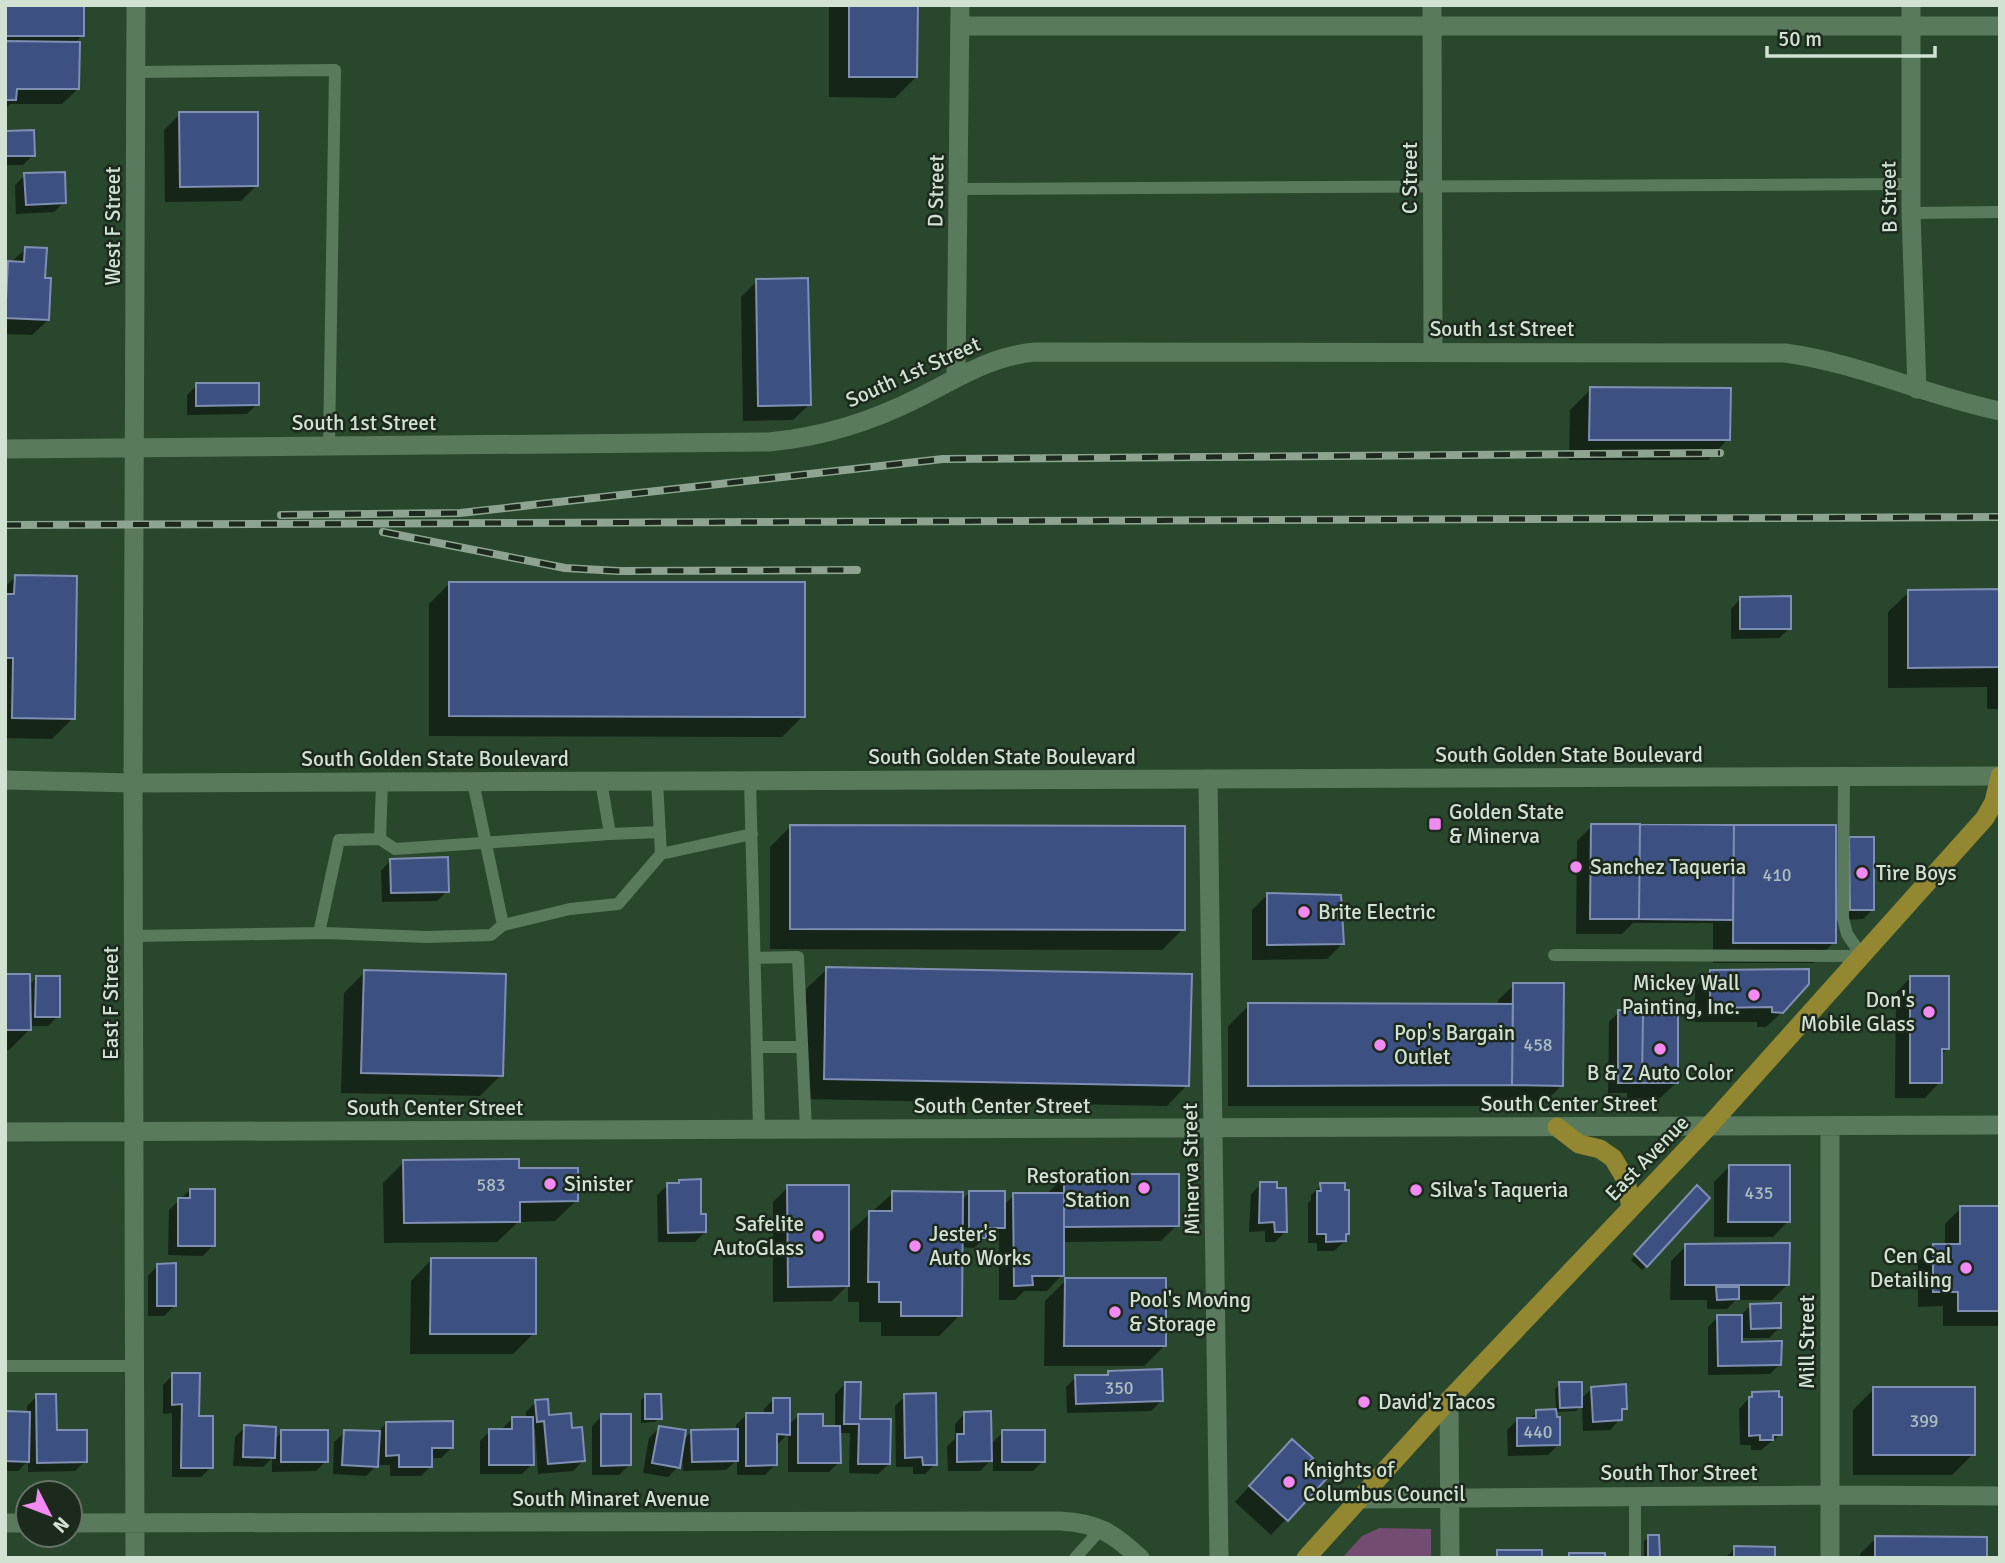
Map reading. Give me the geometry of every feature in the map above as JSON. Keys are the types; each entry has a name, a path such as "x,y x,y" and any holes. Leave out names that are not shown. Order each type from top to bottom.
{"main road":[{"name":"East Avenue","path":"1306,1558 1449,1400 1709,1126 1985,818 1994,802 1999,776"},
{"path":"1557,1127 1578,1144 1600,1149 1612,1158 1626,1180 1631,1208"}],"street":[{"name":"West F Street","path":"135,447 136,5"},
{"name":"D Street","path":"956,377 960,5"},
{"name":"C Street","path":"1432,5 1433,351"},
{"name":"B Street","path":"1911,5 1911,213 1917,389"},
{"path":"961,26 2000,26"},
{"name":"South 1st Street","path":"5,449 787,441 870,420 1000,358 1035,352 1785,354 1843,365 1961,403 2000,411"},
{"name":"East F Street","path":"135,447 135,1558"},
{"name":"South Golden State Boulevard","path":"5,780 134,783 1999,776"},
{"name":"Minerva Street","path":"1208,779 1219,1558"},
{"name":"South Center Street","path":"5,1132 2000,1125"},
{"name":"Mill Street","path":"1830,1126 1830,1558"},
{"path":"1449,1400 1450,1558"},
{"name":"South Thor Street","path":"1358,1499 2000,1496"},
{"name":"South Minaret Avenue","path":"84,1523 1060,1521 1102,1528 1120,1539 1140,1558"}],"lane":[{"path":"136,72 335,70 329,445"},
{"path":"959,189 1911,184"},
{"path":"1911,213 2000,212"},
{"path":"1844,777 1843,918 1847,934 1862,956"},
{"path":"601,781 610,834"},
{"path":"657,781 661,854"},
{"path":"750,781 759,1129"},
{"path":"380,839 382,782"},
{"path":"473,782 503,925"},
{"path":"319,933 338,840 380,839 395,849 660,832"},
{"path":"134,936 319,933 427,937 491,935 503,925 570,909 618,904 661,854 752,834"},
{"path":"1554,955 1862,956"},
{"path":"755,958 798,957 806,1129"},
{"path":"757,1047 802,1047"},
{"path":"5,1366 135,1366"},
{"path":"1635,1496 1635,1558"},
{"path":"1075,1558 1102,1528"}],"shaded area":[{"path":"1379,1528 1431,1529 1431,1558 1342,1558 1362,1536"}],"building":[{"path":"849,5 918,5 917,77 849,77"},
{"path":"5,6 84,6 84,36 5,36"},
{"path":"5,41 80,42 79,89 17,89 16,100 5,100"},
{"path":"179,112 258,112 258,186 180,187"},
{"path":"34,130 35,156 5,156 5,131"},
{"path":"65,172 66,203 26,205 24,173"},
{"path":"25,247 47,248 45,278 51,278 49,320 5,318 8,261 24,262"},
{"path":"808,278 811,405 758,406 756,279"},
{"path":"196,383 259,383 259,405 196,406"},
{"path":"1590,387 1731,388 1730,440 1589,440"},
{"path":"15,575 77,576 75,719 12,718 13,658 5,658 5,594 14,594"},
{"path":"449,582 805,582 805,717 449,716"},
{"path":"2000,589 2000,667 1908,668 1908,590"},
{"path":"1791,596 1791,629 1740,629 1740,597"},
{"path":"1591,824 1640,824 1639,919 1590,919"},
{"path":"1640,824 1734,825 1733,920 1639,919"},
{"path":"790,825 1185,826 1185,930 790,929"},
{"path":"1734,825 1836,825 1836,943 1733,943"},
{"name":"Tire Boys","path":"1849,837 1874,837 1874,910 1850,910"},
{"path":"448,857 449,892 391,893 390,859"},
{"name":"Brite Electric","path":"1267,893 1341,895 1344,944 1267,945"},
{"path":"826,967 1192,974 1189,1086 824,1079"},
{"name":"Mickey Wall Painting, Inc.","path":"1809,969 1809,984 1783,1013 1772,1012 1772,1007 1710,1008 1710,970"},
{"path":"364,970 506,974 503,1076 361,1073"},
{"path":"5,974 30,974 31,1030 5,1030"},
{"path":"36,976 60,976 60,1017 35,1017"},
{"name":"Don's Mobile Glass","path":"1910,976 1949,976 1949,1049 1942,1049 1942,1083 1910,1083"},
{"path":"1513,983 1564,983 1563,1086 1512,1085"},
{"name":"Pop's Bargain Outlet","path":"1248,1003 1513,1004 1512,1085 1248,1086"},
{"path":"1618,1010 1643,1011 1642,1083 1618,1083"},
{"name":"B & Z Auto Color","path":"1643,1015 1678,1015 1678,1083 1642,1083"},
{"path":"519,1159 519,1168 578,1168 578,1201 520,1202 520,1222 404,1223 403,1160"},
{"path":"1729,1165 1790,1165 1790,1222 1728,1222"},
{"path":"1064,1174 1179,1174 1179,1226 1064,1227"},
{"path":"701,1179 701,1214 706,1214 706,1232 668,1233 667,1183"},
{"path":"1260,1182 1277,1182 1277,1188 1286,1188 1287,1232 1275,1232 1274,1222 1259,1223"},
{"path":"1320,1183 1345,1183 1345,1190 1349,1190 1349,1234 1346,1234 1346,1241 1326,1242 1326,1234 1317,1234 1317,1191 1321,1191"},
{"name":"Safelite AutoGlass","path":"787,1185 849,1185 849,1286 788,1287"},
{"path":"1697,1185 1710,1198 1647,1267 1634,1254"},
{"path":"190,1189 215,1189 215,1246 178,1246 178,1198 190,1198"},
{"name":"Jester's Auto Works","path":"892,1191 963,1192 962,1316 901,1316 901,1302 879,1302 879,1282 868,1282 869,1211 892,1211"},
{"path":"969,1191 1005,1191 1005,1228 986,1228 986,1238 969,1238"},
{"path":"1013,1193 1064,1193 1064,1276 1032,1276 1033,1285 1014,1286"},
{"name":"Cen Cal Detailing","path":"1960,1206 2000,1206 2000,1311 1958,1311 1958,1292 1933,1292 1933,1244 1960,1244"},
{"path":"1790,1243 1789,1285 1685,1285 1685,1244"},
{"path":"431,1258 536,1258 536,1334 430,1334"},
{"path":"176,1263 176,1306 157,1306 157,1264"},
{"name":"Pool's Moving & Storage","path":"1065,1278 1166,1278 1166,1346 1064,1346"},
{"path":"1716,1287 1739,1287 1739,1299 1717,1300"},
{"path":"1781,1303 1781,1328 1751,1329 1750,1304"},
{"path":"1717,1315 1742,1315 1742,1342 1782,1341 1781,1365 1718,1366"},
{"path":"1162,1369 1163,1401 1076,1404 1075,1375 1108,1375 1108,1371"},
{"path":"172,1373 200,1373 199,1416 213,1416 213,1468 181,1468 182,1404 172,1405"},
{"path":"845,1382 861,1382 860,1419 891,1419 890,1464 858,1464 859,1424 844,1424"},
{"path":"1559,1382 1582,1382 1582,1407 1560,1408"},
{"path":"1626,1384 1627,1409 1622,1409 1622,1420 1593,1422 1591,1387"},
{"path":"1873,1387 1975,1387 1975,1455 1873,1455"},
{"path":"1779,1391 1779,1397 1782,1397 1782,1435 1773,1435 1773,1440 1760,1440 1760,1435 1749,1436 1749,1397 1752,1397 1752,1392"},
{"path":"936,1393 937,1465 923,1465 922,1457 905,1458 904,1394"},
{"path":"36,1394 56,1394 57,1430 87,1430 87,1462 37,1463"},
{"path":"645,1394 661,1394 662,1419 645,1419"},
{"path":"773,1398 790,1398 790,1435 777,1434 777,1465 746,1466 746,1413 773,1413"},
{"path":"548,1399 549,1415 571,1413 572,1428 582,1427 585,1461 548,1464 544,1421 537,1422 535,1400"},
{"path":"1556,1409 1557,1417 1560,1417 1560,1445 1517,1446 1517,1418 1536,1418 1536,1410"},
{"path":"5,1411 30,1412 29,1462 5,1461"},
{"path":"991,1411 992,1461 957,1462 957,1434 964,1434 964,1412"},
{"path":"601,1414 631,1414 631,1465 601,1466"},
{"path":"798,1414 823,1414 823,1426 840,1426 841,1463 798,1463"},
{"path":"512,1417 533,1417 534,1465 489,1465 489,1429 512,1429"},
{"path":"453,1421 453,1448 432,1448 432,1467 399,1467 399,1455 386,1456 386,1422"},
{"path":"244,1425 276,1427 275,1458 243,1457"},
{"path":"659,1426 686,1430 680,1468 652,1463"},
{"path":"738,1429 738,1461 692,1462 691,1430"},
{"path":"281,1430 328,1430 328,1462 281,1462"},
{"path":"344,1430 380,1431 378,1467 342,1465"},
{"path":"1002,1430 1045,1430 1045,1462 1002,1462"},
{"name":"Knights of Columbus Council","path":"1292,1439 1313,1458 1310,1461 1328,1477 1288,1521 1249,1486"},
{"path":"1648,1535 1659,1535 1660,1558 1648,1558"},
{"path":"1875,1536 1987,1537 1987,1558 1875,1558"},
{"path":"1734,1546 1775,1547 1775,1558 1734,1558"},
{"path":"1497,1550 1542,1550 1542,1558 1497,1558"},
{"path":"1569,1553 1605,1553 1605,1558 1569,1558"}],"railway":[{"path":"281,515 460,513 943,459 1720,453"},
{"path":"5,525 2000,517"},
{"path":"383,532 565,568 619,571 857,570"}],"place":[{"name":"Golden State & Minerva","path":"1435,824"},
{"name":"Sanchez Taqueria","path":"1576,867"},
{"name":"Tire Boys","path":"1862,873"},
{"name":"Brite Electric","path":"1304,912"},
{"name":"Mickey Wall Painting, Inc.","path":"1754,995"},
{"name":"Don's Mobile Glass","path":"1929,1012"},
{"name":"Pop's Bargain Outlet","path":"1380,1045"},
{"name":"B & Z Auto Color","path":"1660,1049"},
{"name":"Sinister","path":"550,1184"},
{"name":"Restoration Station","path":"1144,1188"},
{"name":"Silva's Taqueria","path":"1416,1190"},
{"name":"Safelite AutoGlass","path":"818,1236"},
{"name":"Jester's Auto Works","path":"915,1246"},
{"name":"Cen Cal Detailing","path":"1966,1268"},
{"name":"Pool's Moving & Storage","path":"1115,1312"},
{"name":"David'z Tacos","path":"1364,1402"},
{"name":"Knights of Columbus Council","path":"1289,1482"}]}
